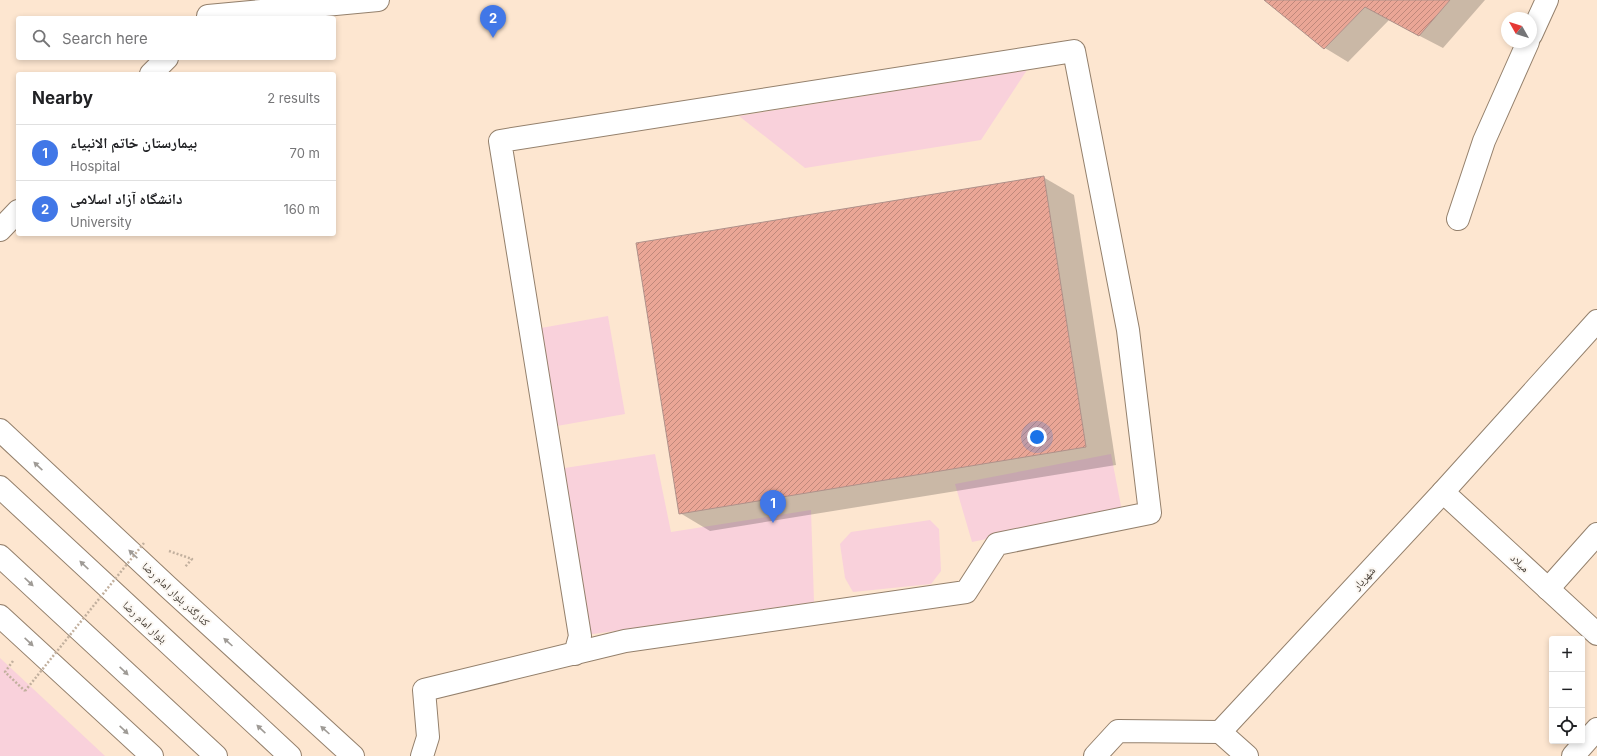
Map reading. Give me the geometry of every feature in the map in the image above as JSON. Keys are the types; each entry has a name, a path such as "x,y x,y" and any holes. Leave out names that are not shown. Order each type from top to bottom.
{"street":[{"path":"212,11 378,0"},
{"path":"1537,22 1547,0"},
{"path":"1458,218 1484,141 1525,48"},
{"path":"422,756 428,737 424,690 575,654 625,641 966,592 997,544 1150,513 1128,330 1074,51 500,142 580,636 575,654"},
{"path":"153,72 165,60"},
{"path":"0,230 16,214"},
{"name":"شهریار","path":"1220,732 1443,492 1597,321"},
{"name":"کنارگذر بلوار امام رضا","path":"0,430 168,587 353,756"},
{"name":"بلوار امام رضا","path":"0,487 290,756"},
{"name":"میلاد","path":"1443,492 1597,634"},
{"path":"1548,589 1597,534"},
{"path":"0,556 216,756"},
{"path":"0,616 152,756"},
{"path":"1573,756 1597,729"},
{"path":"1095,756 1118,731 1220,732 1247,756"}],"path":[{"path":"5,672 25,691 144,543"}],"shaded area":[{"path":"1027,70 981,140 805,168 739,116"},
{"path":"608,316 625,414 557,426 541,328"},
{"path":"655,454 671,532 811,510 814,602 580,636 552,470"},
{"path":"1111,454 1122,511 972,542 955,484"},
{"path":"930,520 939,529 941,571 931,584 853,592 845,578 840,544 851,532"},
{"path":"0,658 105,756 0,756"}],"building":[{"path":"1264,0 1450,0 1419,36 1365,7 1324,49"},
{"path":"1044,176 1086,447 679,514 636,243"}],"place":[{"name":"دانشگاه آزاد اسلامی","path":"493,38"},
{"name":"بیمارستان خاتم الانبیاء","path":"773,523"}]}
